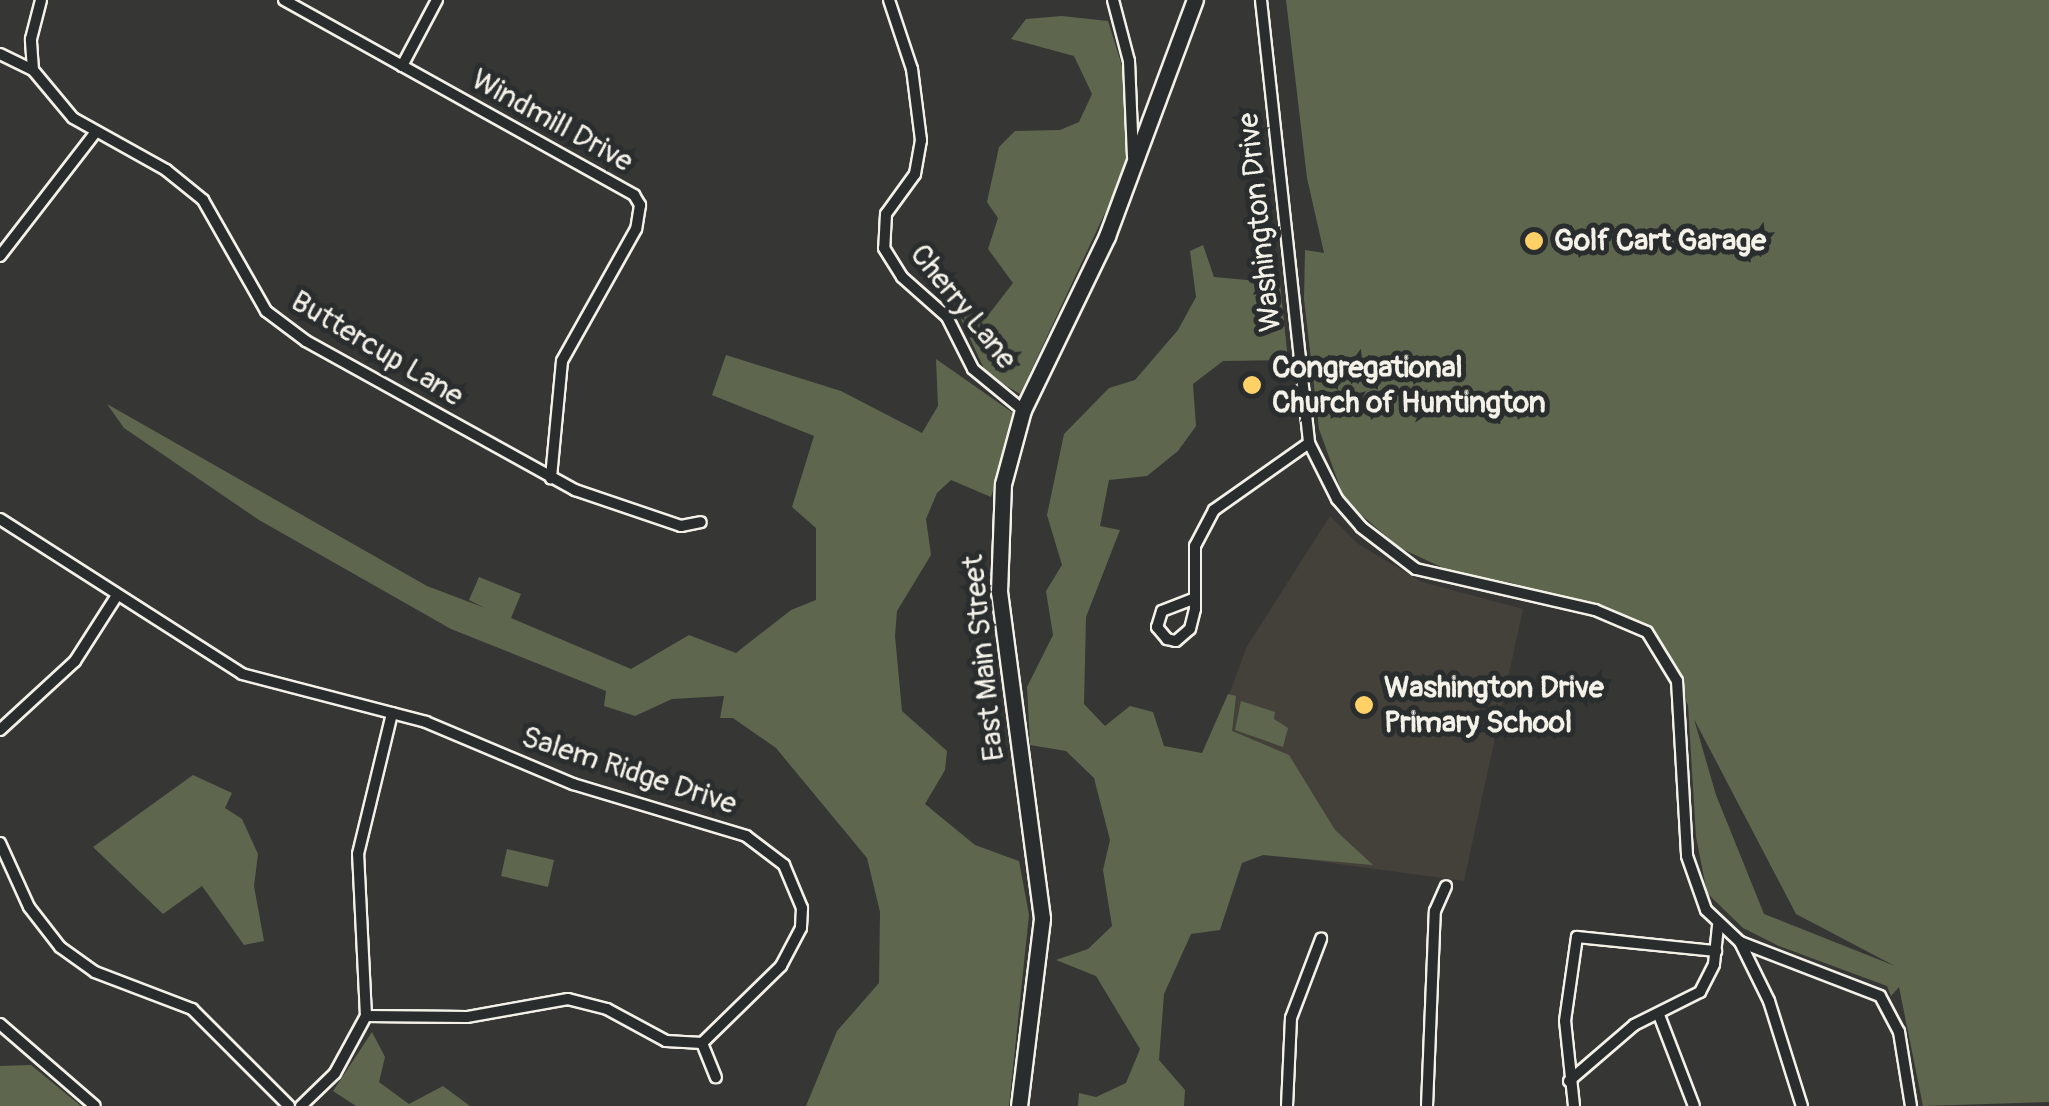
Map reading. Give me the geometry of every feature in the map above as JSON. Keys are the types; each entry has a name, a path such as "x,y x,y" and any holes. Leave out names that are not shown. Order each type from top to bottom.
{"main road":[{"name":"East Main Street","path":"1019,1106 1042,918 998,559 1002,484 1022,410 1133,168 1196,0"}],"street":[{"path":"33,70 31,39 42,0"},
{"name":"Windmill Drive","path":"284,0 634,195 640,206 636,230 562,361 551,478"},
{"path":"402,66 437,0"},
{"name":"Cherry Lane","path":"890,0 912,69 921,140 915,174 886,214 884,248 902,277 947,317 973,369 1022,410"},
{"path":"1113,0 1129,61 1133,168"},
{"name":"Washington Drive","path":"1260,0 1309,443 1337,500 1416,570 1595,610 1636,626 1658,645 1678,681 1682,707 1687,856 1695,889 1718,924 1740,942 1880,996 1899,1032 1911,1106"},
{"name":"Buttercup Lane","path":"0,54 33,70 66,111 166,170 203,200 252,292 282,325 551,478 681,526 701,522"},
{"path":"0,256 96,132"},
{"path":"1193,599 1162,611 1158,627 1167,639 1176,642 1190,629 1193,599 1195,546 1214,510 1309,443"},
{"name":"Salem Ridge Drive","path":"0,519 116,598 242,674 455,732 573,784 726,828 784,865 802,908 792,948 702,1043"},
{"path":"0,730 75,660 116,598"},
{"path":"301,1106 335,1073 366,1016 358,854 392,714"},
{"path":"0,843 29,906 60,948 95,972 192,1010 288,1106"},
{"path":"1427,1106 1435,910 1446,886"},
{"path":"1569,1081 1634,1025 1700,992 1716,951 1718,924"},
{"path":"1574,1106 1565,1021 1577,938 1716,951"},
{"path":"1286,1106 1291,1018 1321,939"},
{"path":"1740,942 1769,1001 1802,1106"},
{"path":"366,1016 467,1017 568,999 607,1009 666,1041 702,1043 716,1076"},
{"path":"1659,1015 1694,1106"},
{"path":"0,1024 94,1106"}],"shaded area":[{"name":"Washington Drive Primary School","path":"1330,516 1358,544 1422,582 1523,609 1464,881 1258,853 1205,761 1246,648"}],"green space":[{"path":"1286,0 2049,0 2049,1102 1923,1106 1899,987 1891,996 1887,986 1779,946 1743,928 1707,893 1696,837 1688,705 1649,629 1512,583 1450,571 1400,548 1345,501 1319,429 1304,299 1305,250 1324,253 1307,178","holes":["1694,719 1796,914 1895,966 1764,914 1716,795"]},
{"path":"1062,16 1108,21 1123,69 1127,166 1020,394 987,375 953,302 921,273 986,318 1013,283 988,249 998,218 987,202 999,147 1015,131 1060,130 1079,122 1092,94 1074,56 1011,39 1026,19"},
{"path":"1203,245 1214,277 1280,283 1288,360 1223,361 1193,384 1196,426 1178,451 1147,476 1109,480 1100,526 1120,530 1086,617 1084,704 1105,726 1130,706 1153,712 1164,746 1202,753 1228,694 1236,696 1232,731 1289,755 1335,830 1373,865 1263,855 1242,863 1220,930 1191,934 1164,994 1159,1060 1185,1090 1184,1106 1078,1106 1079,1093 1096,1097 1126,1083 1140,1049 1096,976 1056,960 1088,949 1112,926 1103,870 1110,840 1094,778 1066,751 1030,745 1027,687 1053,635 1046,591 1062,565 1047,515 1064,434 1109,388 1135,380 1178,330 1196,297 1190,251"},
{"path":"726,355 841,391 922,433 938,406 936,359 1016,415 991,497 951,480 937,493 926,519 931,555 897,611 895,636 902,711 947,751 945,770 925,804 975,845 1019,861 1029,915 1009,1106 806,1106 837,1031 879,983 880,912 867,858 776,748 733,718 720,718 724,696 672,699 635,716 604,706 606,691 451,629 259,520 124,428 107,404 427,586 485,608 469,600 479,577 521,594 511,618 631,669 689,635 736,653 791,610 816,600 816,528 792,507 814,436 712,395"},
{"path":"1241,701 1275,712 1274,719 1288,728 1283,747 1235,730"},
{"path":"193,775 232,793 225,808 242,819 258,854 254,886 264,941 244,945 202,886 163,914 93,847"},
{"path":"507,849 554,860 548,887 501,876"},
{"path":"372,1032 385,1057 379,1082 409,1104 443,1086 470,1106 356,1106 333,1091"},
{"path":"31,1065 81,1106 0,1106 0,1066"}],"place":[{"name":"Golf Cart Garage","path":"1534,241"},
{"name":"Congregational Church of Huntington","path":"1252,385"},
{"name":"Washington Drive Primary School","path":"1364,705"}]}
